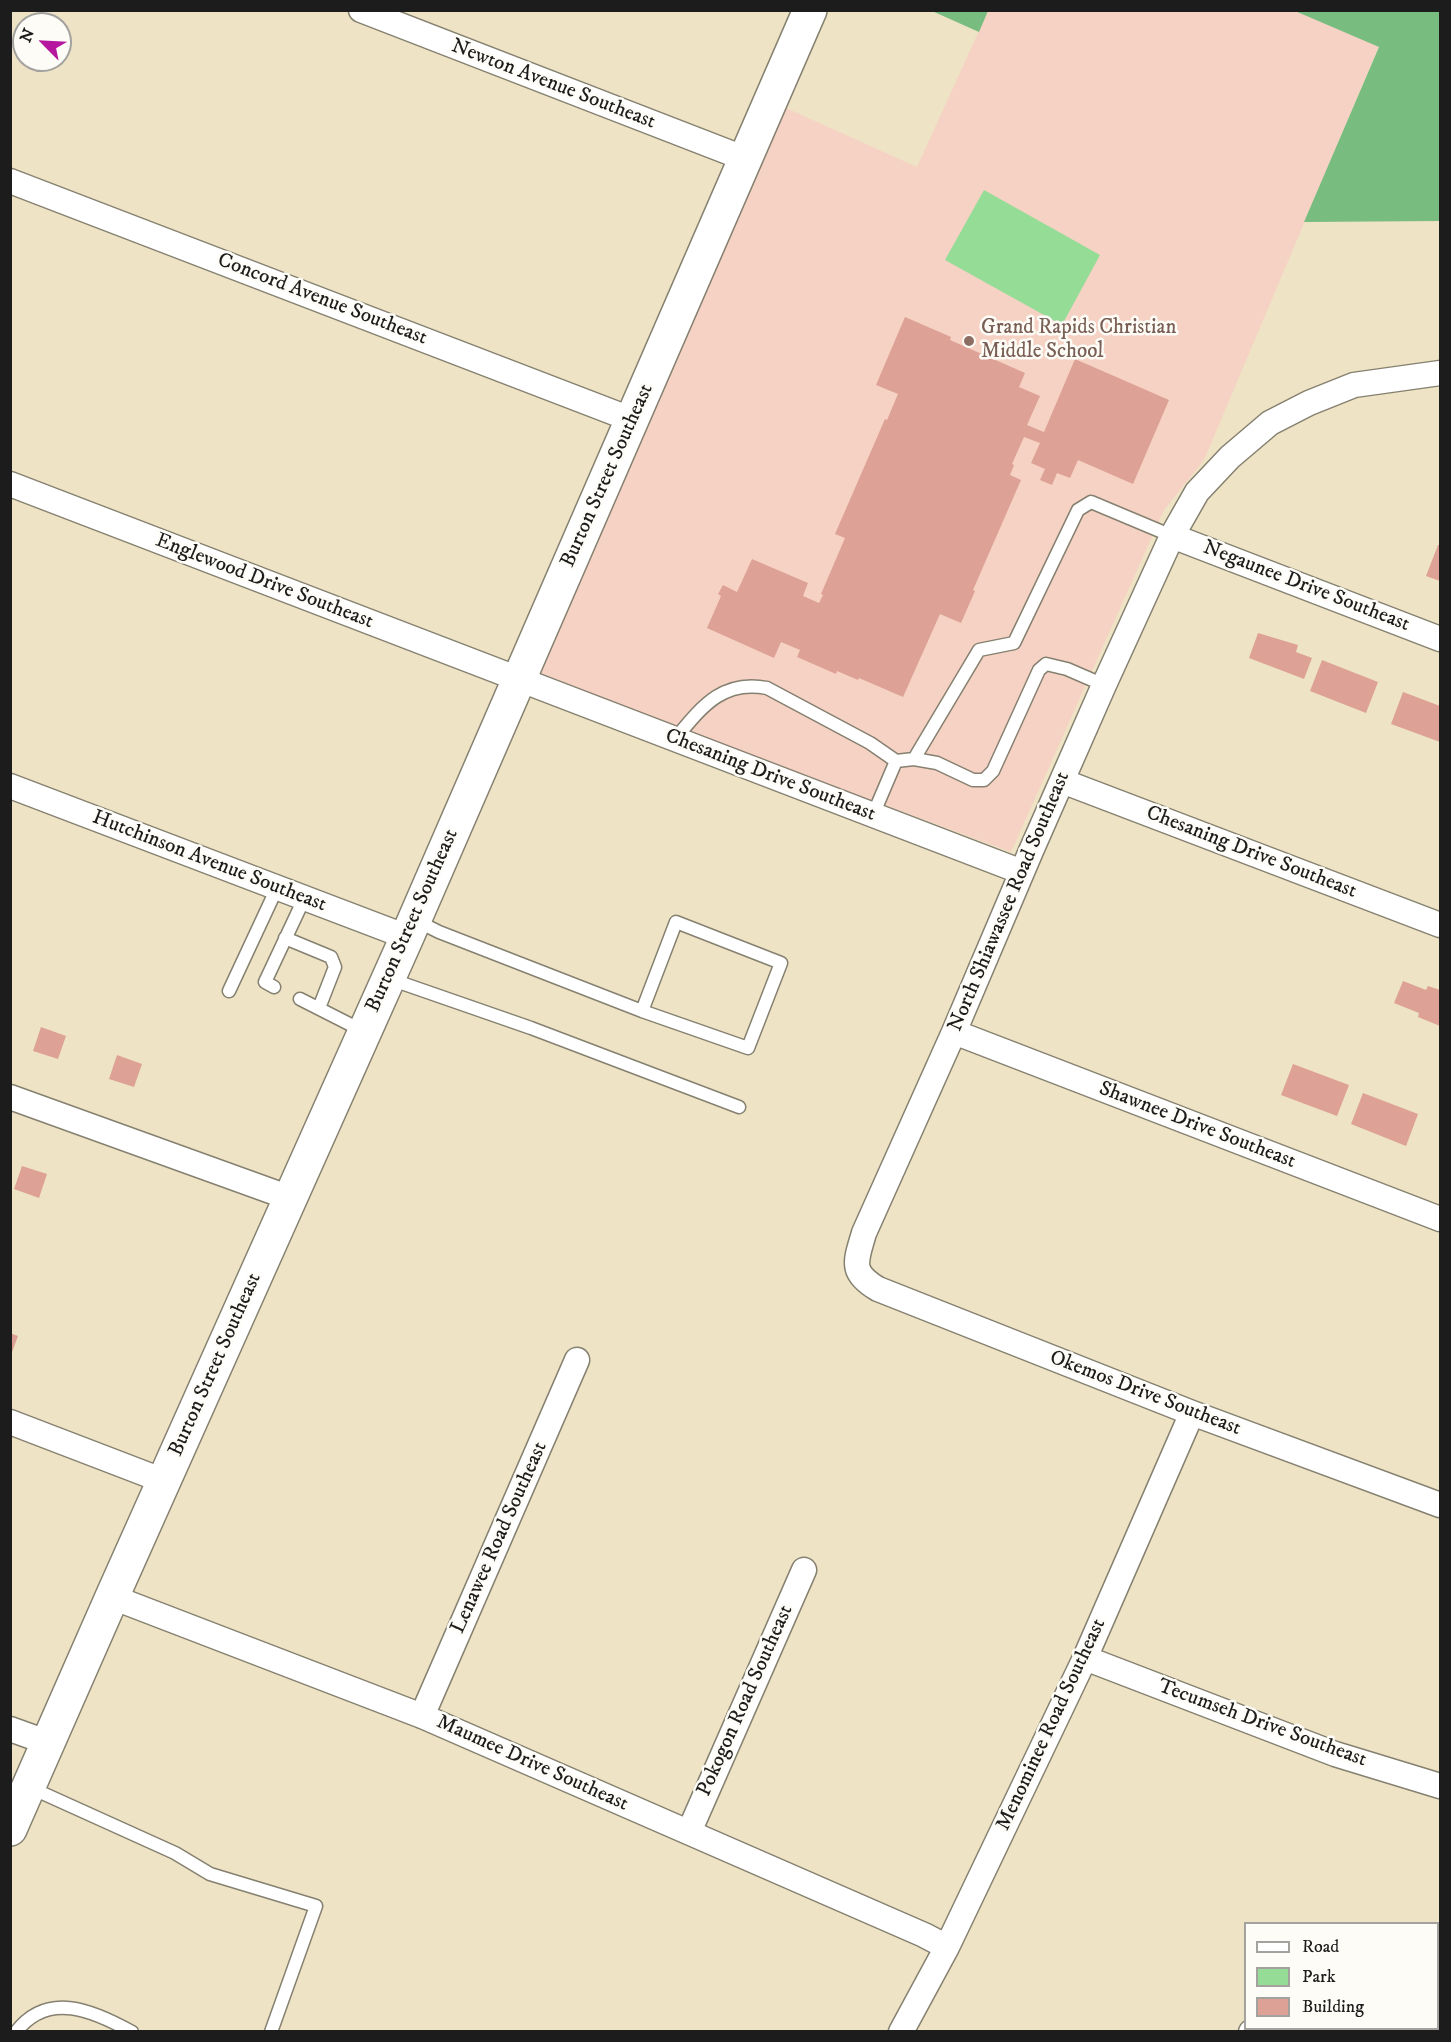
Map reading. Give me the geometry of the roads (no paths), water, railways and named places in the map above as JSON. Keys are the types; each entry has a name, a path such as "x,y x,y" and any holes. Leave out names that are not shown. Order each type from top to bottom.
{"main road":[{"name":"Burton Street Southeast","path":"10,1829 410,929 810,10"}],"street":[{"name":"Newton Avenue Southeast","path":"361,10 746,159"},
{"name":"Concord Avenue Southeast","path":"10,180 633,420"},
{"name":"North Shiawassee Road Southeast","path":"858,1271 857,1256 864,1233 1104,686 1172,536 1197,492 1230,457 1270,423 1309,403 1354,385 1440,374"},
{"name":"Englewood Drive Southeast","path":"10,484 518,680"},
{"name":"Negaunee Drive Southeast","path":"1172,536 1440,639"},
{"name":"Chesaning Drive Southeast","path":"518,680 1022,872"},
{"name":"Chesaning Drive Southeast","path":"1062,781 1440,925"},
{"name":"Hutchinson Avenue Southeast","path":"10,786 304,898 410,929"},
{"name":"Shawnee Drive Southeast","path":"954,1032 1440,1219"},
{"path":"10,1097 290,1198"},
{"name":"Okemos Drive Southeast","path":"858,1271 864,1281 878,1289 1192,1413 1440,1505"},
{"name":"Lenawee Road Southeast","path":"422,1716 577,1360"},
{"name":"Menominee Road Southeast","path":"902,2031 946,1947 1085,1658 1192,1413"},
{"path":"10,1422 164,1481"},
{"name":"Pokogon Road Southeast","path":"689,1832 804,1570"},
{"name":"Maumee Drive Southeast","path":"112,1597 422,1716 924,1935 946,1947"},
{"name":"Tecumseh Drive Southeast","path":"1085,1658 1335,1754 1440,1786"},
{"path":"10,1729 49,1743"}],"lane":[{"path":"914,759 979,650 1014,643 1078,510 1091,502 1172,536"},
{"path":"675,739 700,709 721,693 741,686 755,686 767,688 870,743 896,761 914,759 937,763 973,780 984,780 993,771 1039,670 1046,664 1067,669 1104,686"},
{"path":"873,815 896,761"},
{"path":"229,991 277,888"},
{"path":"269,984 285,938 304,898"},
{"path":"410,929 439,932 642,1011 748,1048 781,963 676,922 642,1011"},
{"path":"285,938 331,957 336,967 319,1008"},
{"path":"388,978 531,1028 739,1107"},
{"path":"300,999 364,1032"},
{"path":"29,1787 175,1853 210,1874 316,1906 272,2031"},
{"path":"16,2031 33,2015 55,2007 87,2012 132,2031"}],"place":[{"name":"Grand Rapids Christian Middle School","path":"969,341"}]}
